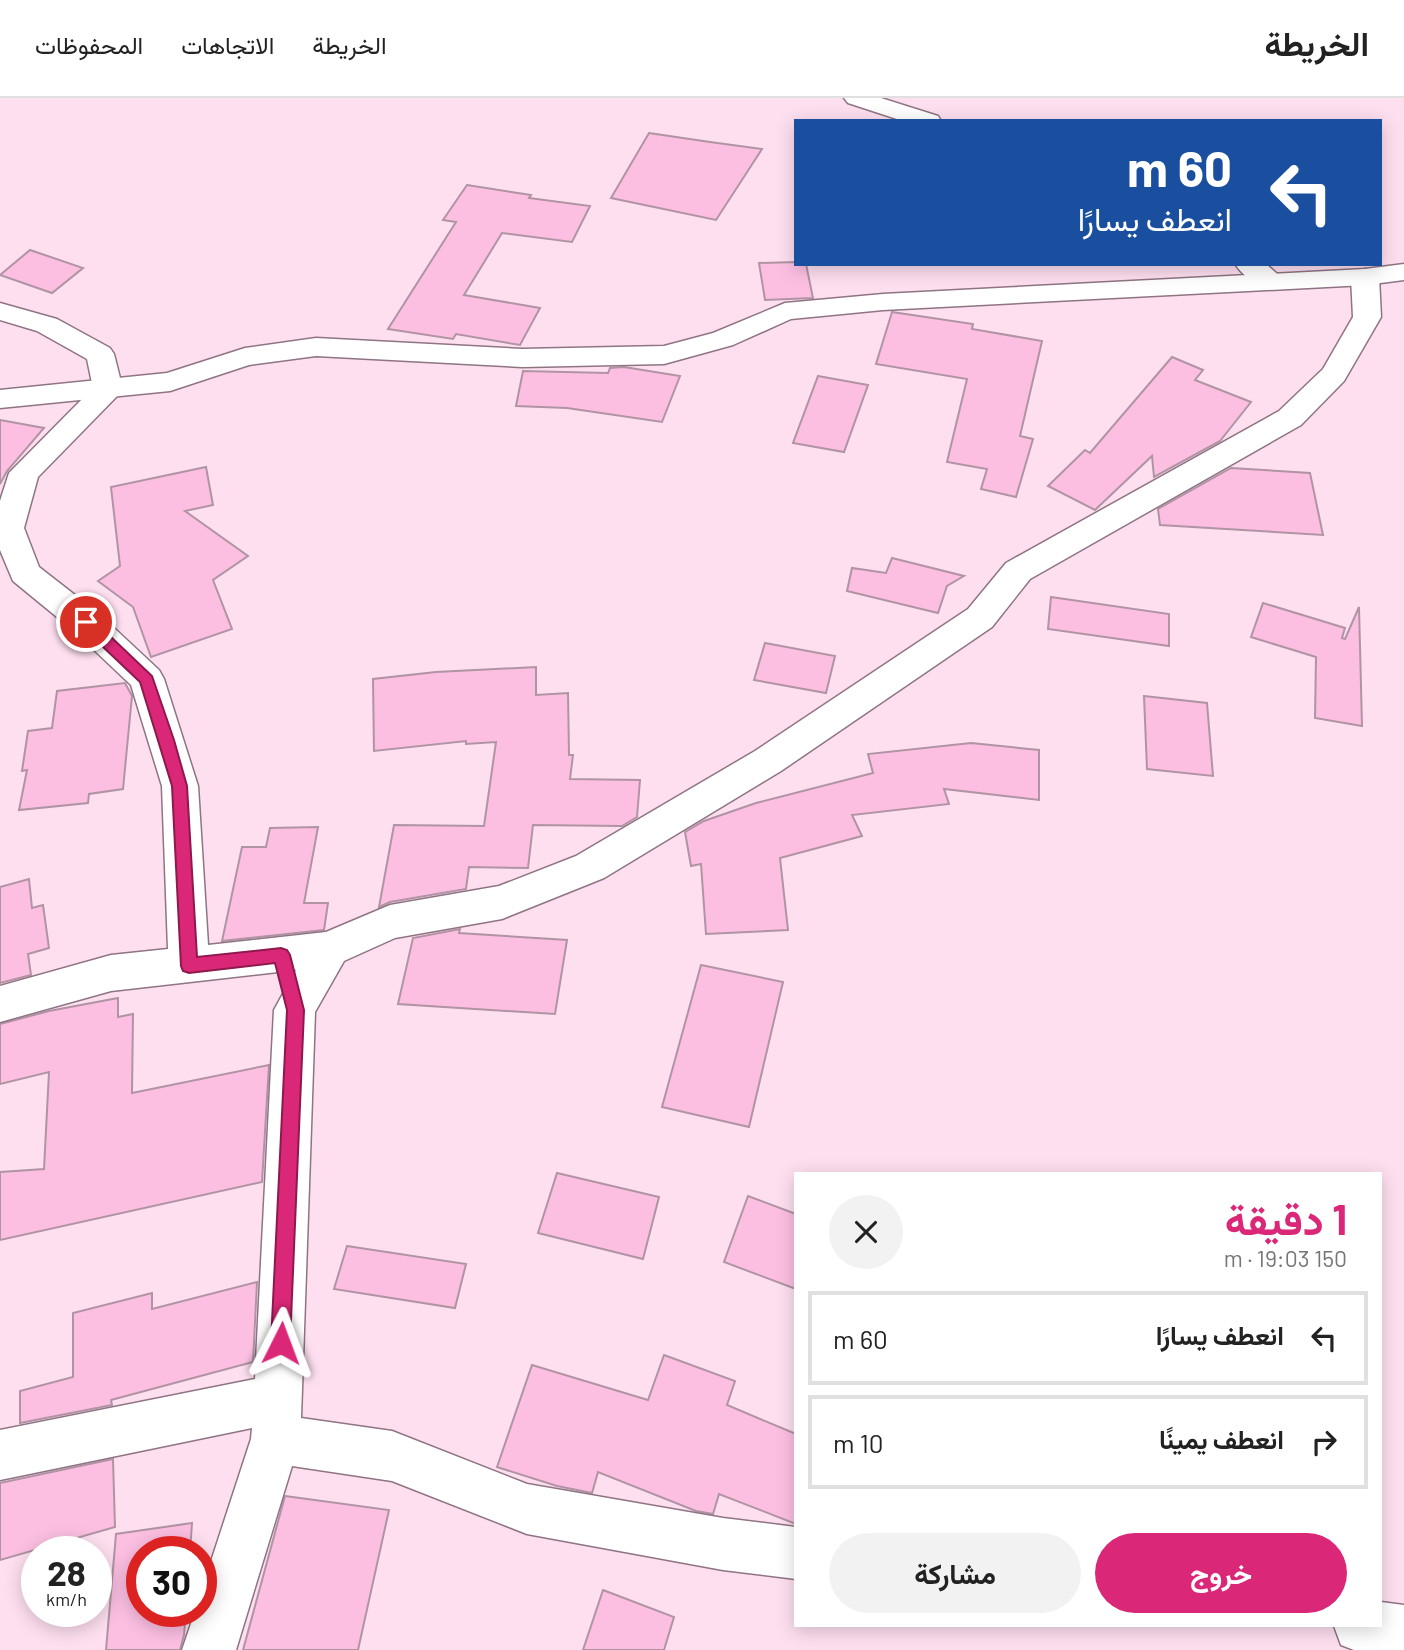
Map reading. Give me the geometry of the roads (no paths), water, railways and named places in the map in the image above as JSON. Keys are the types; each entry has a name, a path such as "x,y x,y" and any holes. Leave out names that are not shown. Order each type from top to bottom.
{"street":[{"path":"856,98 923,119"},
{"path":"1251,266 1272,282"},
{"path":"0,399 170,382 245,357 316,347 522,358 664,355 723,339 785,311 883,302 1365,277 1404,272"},
{"path":"0,1004 111,973 330,949 390,922 502,902 590,867 768,761 979,618 1018,571 1290,418 1334,374 1367,317 1365,277"},
{"path":"0,311 47,325 100,354 108,390"},
{"path":"108,390 24,473 8,528 25,573 86,622 147,680 180,786 189,966"},
{"path":"295,1010 330,949"},
{"path":"209,1650 277,1419 295,1010 281,955"},
{"path":"0,1455 277,1419 392,1456 527,1508 723,1544 794,1553"},
{"path":"1369,1627 1404,1631"}]}
